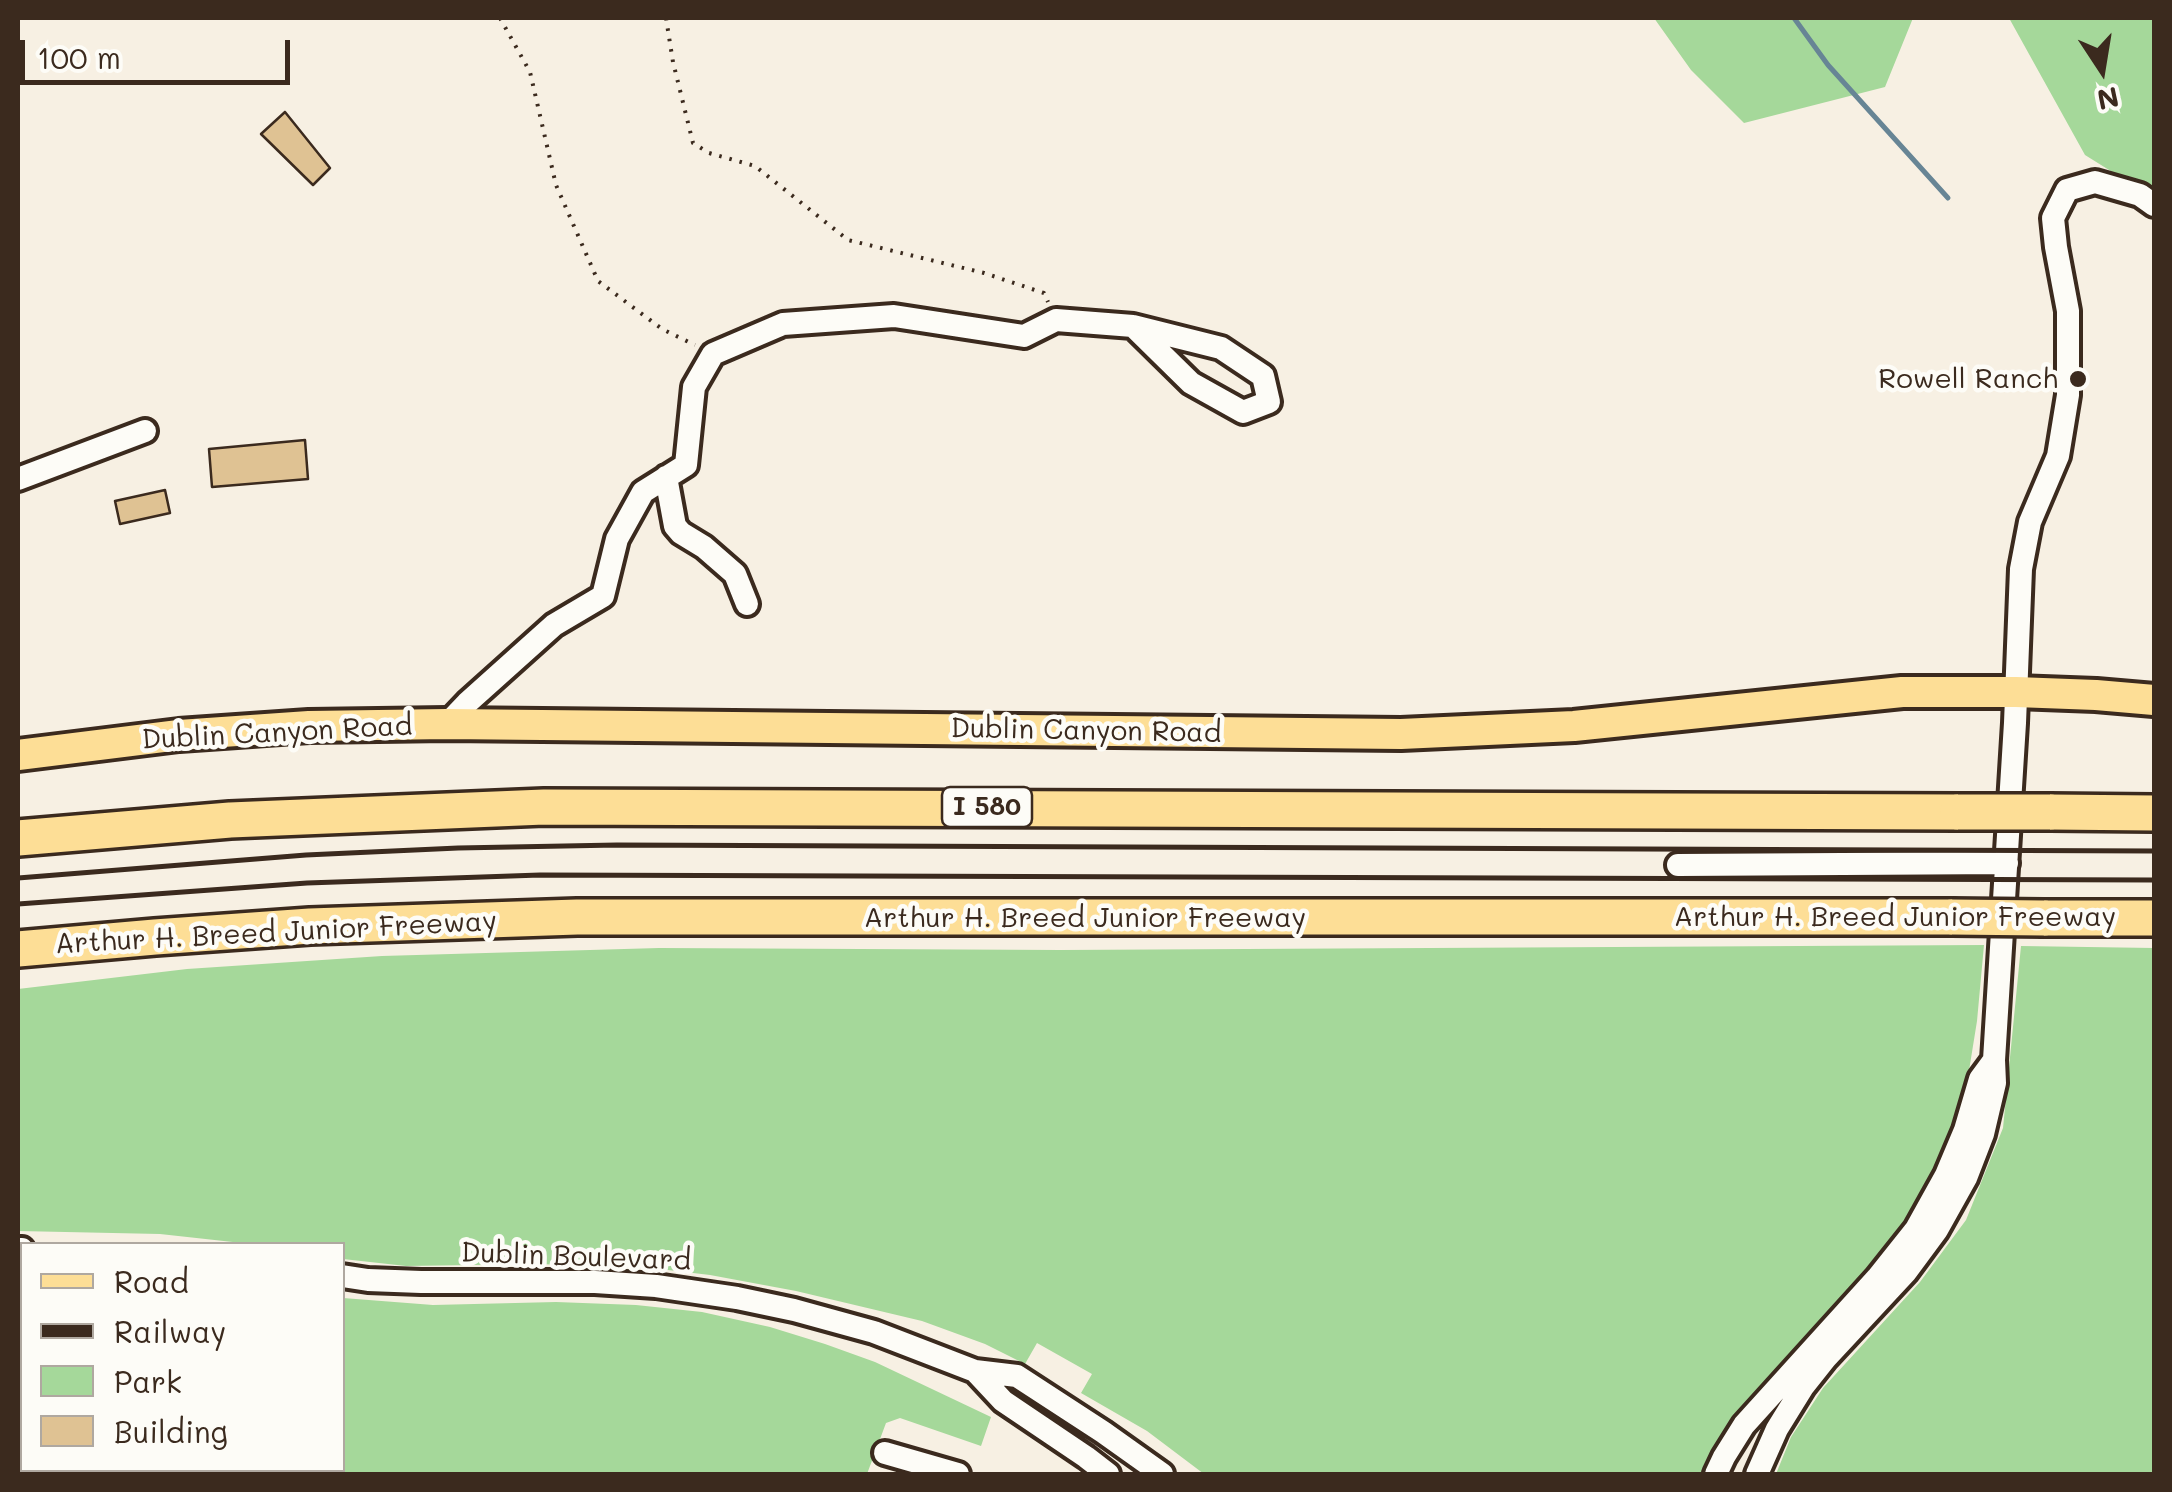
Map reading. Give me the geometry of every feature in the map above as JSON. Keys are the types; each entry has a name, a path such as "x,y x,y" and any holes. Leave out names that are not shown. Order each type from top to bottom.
{"highway":[{"name":"I 580","path":"18,838 230,820 544,807 2154,813"},
{"name":"Arthur H. Breed Junior Freeway","path":"18,949 291,928 577,917 2154,918"}],"main road":[{"name":"Dublin Canyon Road","path":"18,756 179,735 309,726 447,724 1401,734 1574,726 1928,691 2154,700"}],"street":[{"path":"1757,1474 1777,1428 1803,1387 1906,1272 1937,1230 1966,1178 1983,1134 1996,1083 1994,1060 2023,554 2035,508 2058,456 2067,411 2068,311 2054,218 2067,190 2094,182 2140,195 2154,205"},
{"path":"447,724 554,625 603,596 617,539 643,492 686,465 694,386 713,354 783,324 894,316 1024,336 1056,320 1133,326 1221,348 1264,376 1269,402 1243,412 1226,403 1191,383 1133,326"},
{"path":"18,479 145,432"},
{"path":"666,477 675,526 735,574 746,604"},
{"path":"1678,864 2007,864"},
{"path":"1716,1474 1744,1425 1916,1228 1946,1175 1980,1079 1994,1060"},
{"name":"Dublin Boulevard","path":"345,1276 422,1282 595,1282 710,1293 780,1306 835,1320 975,1371 1017,1376 1162,1474"},
{"name":"Dublin Boulevard","path":"975,1371 1003,1402 1081,1469 1108,1474"},
{"path":"1081,1469 1103,1432"},
{"path":"885,1453 958,1474"}],"path":[{"path":"500,18 530,72 556,186 598,282 662,329 713,354"},
{"path":"666,18 693,143 709,153 755,166 848,240 984,273 1044,293 1056,320"}],"green space":[{"path":"1654,18 1913,18 1885,87 1744,123 1691,70"},
{"path":"2009,18 2154,18 2154,198 2085,155"},
{"path":"1984,945 1963,1108 1942,1159 1917,1204 1875,1263 1737,1414 1703,1474 1204,1474 1147,1431 1081,1393 1092,1374 1037,1343 1025,1364 985,1344 922,1321 796,1291 651,1268 537,1264 406,1266 345,1259 345,1242 233,1242 160,1234 18,1231 18,989 187,969 382,956 659,948"},
{"path":"2021,946 2154,948 2154,1474 1776,1474 1791,1437 1823,1388 1920,1282 1966,1220 2003,1128"},
{"path":"18,1271 20,1472 345,1472 345,1298 433,1305 636,1305 702,1312 770,1327 875,1362 991,1417 981,1446 900,1418 886,1423 867,1474 18,1474"}],"building":[{"path":"285,112 330,168 313,185 261,134"},
{"path":"305,440 308,479 212,487 209,449"},
{"path":"165,490 170,513 120,524 115,501"}],"waterway":[{"path":"1794,18 1828,65 1948,198"}],"railway":[{"path":"18,878 306,855 617,845 2154,851"},
{"path":"18,904 307,883 540,875 2154,880"}],"place":[{"name":"Rowell Ranch","path":"2078,379"}]}
